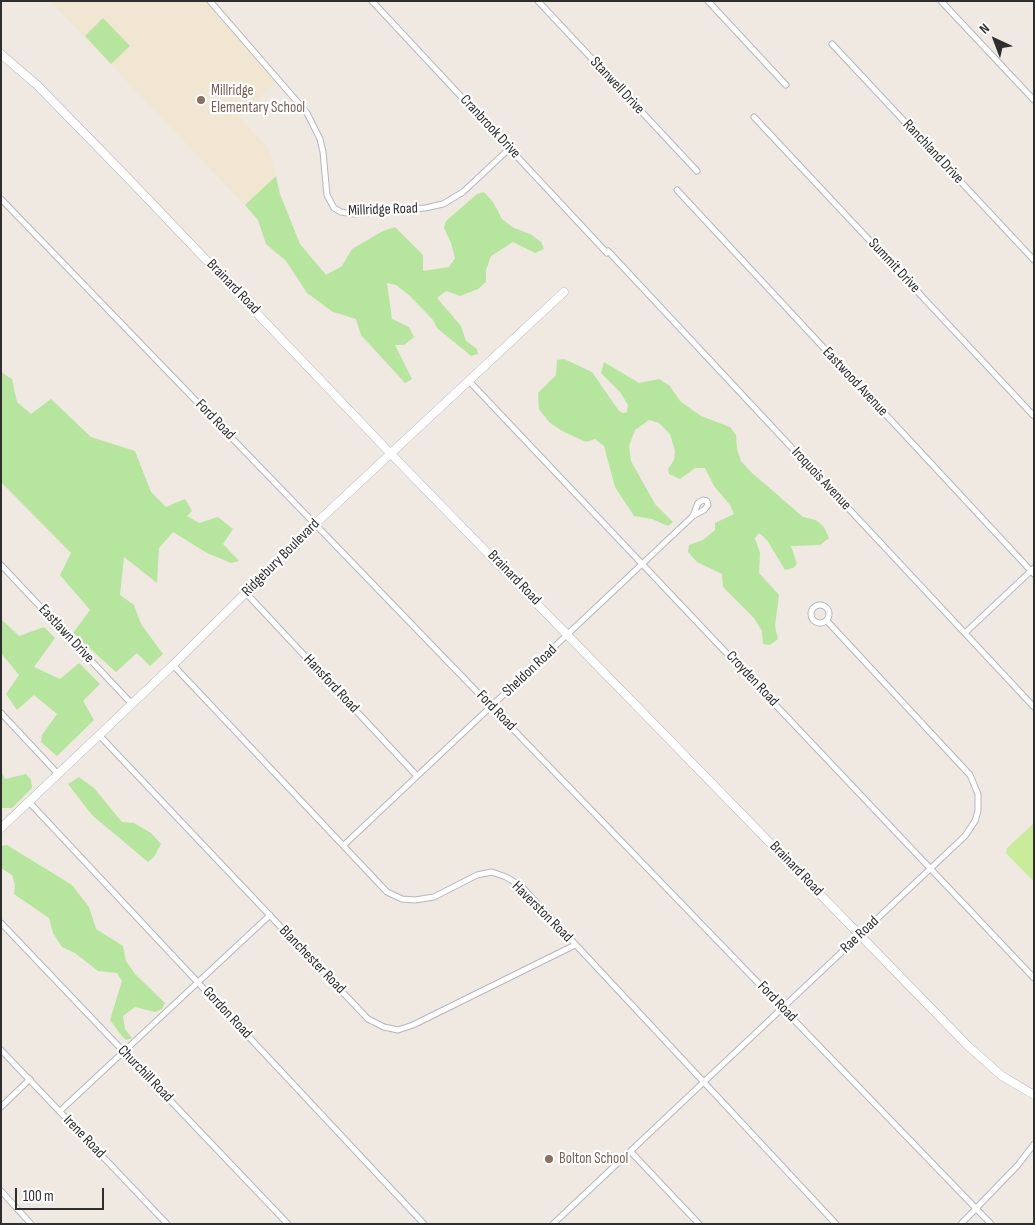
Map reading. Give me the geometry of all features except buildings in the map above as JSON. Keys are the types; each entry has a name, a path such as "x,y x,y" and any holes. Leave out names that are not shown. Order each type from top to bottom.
{"street":[{"name":"Millridge Road","path":"210,1 307,113 317,133 323,152 327,195 334,208 341,212 353,214 425,208 443,204 463,192 510,148"},
{"name":"Cranbrook Drive","path":"372,1 608,252"},
{"name":"Stanwell Drive","path":"538,1 696,171"},
{"path":"708,1 786,85"},
{"path":"941,1 1034,100"},
{"name":"Ranchland Drive","path":"832,44 1034,260"},
{"name":"Brainard Road","path":"1,54 37,85 124,174 391,454 569,634 978,1056 1002,1076 1034,1095"},
{"name":"Summit Drive","path":"754,116 1034,416"},
{"name":"Eastwood Avenue","path":"677,190 1033,571"},
{"name":"Ford Road","path":"1,199 991,1224"},
{"name":"Iroquois Avenue","path":"608,252 1034,707"},
{"name":"Ridgebury Boulevard","path":"1,828 173,665 314,525 564,292"},
{"name":"Croyden Road","path":"469,381 1034,978"},
{"name":"Sheldon Road","path":"344,845 693,516"},
{"name":"Eastlawn Drive","path":"1,565 131,703"},
{"path":"965,633 1033,571"},
{"name":"Hansford Road","path":"246,593 417,776"},
{"name":"Rae Road","path":"556,1223 972,827 978,811 977,787 967,770 827,621"},
{"name":"Haverston Road","path":"173,665 388,892 402,899 415,900 434,897 477,875 492,872 506,877 521,886 836,1224"},
{"path":"1,713 58,774"},
{"name":"Blanchester Road","path":"98,735 368,1019 384,1027 398,1030 413,1025 575,945"},
{"name":"Gordon Road","path":"29,802 424,1224"},
{"path":"60,1111 270,915"},
{"name":"Churchill Road","path":"1,924 288,1224"},
{"name":"Irene Road","path":"1,1050 168,1224"},
{"path":"1,1106 30,1079"},
{"path":"961,1224 1018,1165 1034,1144"},
{"path":"631,1152 698,1224"},
{"path":"1,1191 28,1223"}],"shaded area":[{"name":"Millridge Elementary School","path":"50,1 210,1 278,80 239,117 270,150 276,176 245,205"}],"green space":[{"path":"103,18 130,46 111,64 85,36"},
{"path":"276,176 280,194 300,244 326,275 342,266 352,249 383,231 395,227 423,255 423,271 449,267 455,258 444,228 446,221 477,194 484,192 493,202 502,219 514,228 530,234 541,242 544,249 535,253 513,242 491,256 486,270 486,282 478,289 460,296 446,291 437,298 461,326 466,341 477,349 478,354 471,356 437,328 433,320 410,296 396,285 387,283 392,319 409,327 414,337 404,345 395,345 412,379 405,383 361,335 356,319 333,312 307,293 286,261 266,244 258,220 245,205"},
{"path":"564,359 592,372 619,411 623,413 627,412 628,405 620,392 601,373 604,362 639,383 659,379 670,386 680,401 701,416 730,427 736,435 737,449 741,461 751,472 803,517 816,520 824,527 829,538 820,545 791,546 797,564 793,568 785,570 767,540 759,533 755,538 760,553 759,573 779,595 775,626 778,639 770,645 763,644 762,631 754,618 723,587 722,574 697,562 688,552 689,545 703,540 715,530 715,523 734,514 730,505 714,486 705,468 695,468 680,479 669,474 668,469 674,460 675,451 670,434 659,423 649,420 635,430 629,446 631,461 655,504 673,522 668,526 652,519 634,516 615,487 604,446 595,439 586,442 562,431 549,422 539,409 538,393 556,375 557,360"},
{"path":"1,372 12,379 17,402 31,414 51,399 91,437 135,451 151,492 166,507 185,499 192,511 187,516 199,523 218,517 233,529 223,544 239,561 231,563 207,553 173,532 159,548 157,583 124,557 120,595 134,605 141,624 163,654 150,666 137,653 116,672 73,633 90,610 60,575 71,553 1,482"},
{"path":"1,619 19,636 44,627 55,638 34,667 60,679 79,663 100,684 83,701 94,720 57,756 41,742 42,735 57,714 34,695 17,710 6,694 19,675 1,653"},
{"path":"1,771 5,779 26,774 31,780 32,788 12,808 1,808"},
{"path":"79,777 94,788 122,822 134,823 151,833 161,844 154,857 148,862 92,815 68,784"},
{"path":"1034,823 1034,882 1006,853 1007,848"},
{"path":"7,845 72,885 89,907 96,929 123,946 126,961 135,974 165,1003 162,1009 155,1012 135,1007 123,1016 125,1029 132,1038 126,1040 110,1020 122,981 117,973 98,971 75,953 62,947 53,933 49,918 14,894 15,885 12,875 1,868 1,846"}],"place":[{"name":"Millridge Elementary School","path":"201,100"},
{"name":"Bolton School","path":"549,1159"}]}
